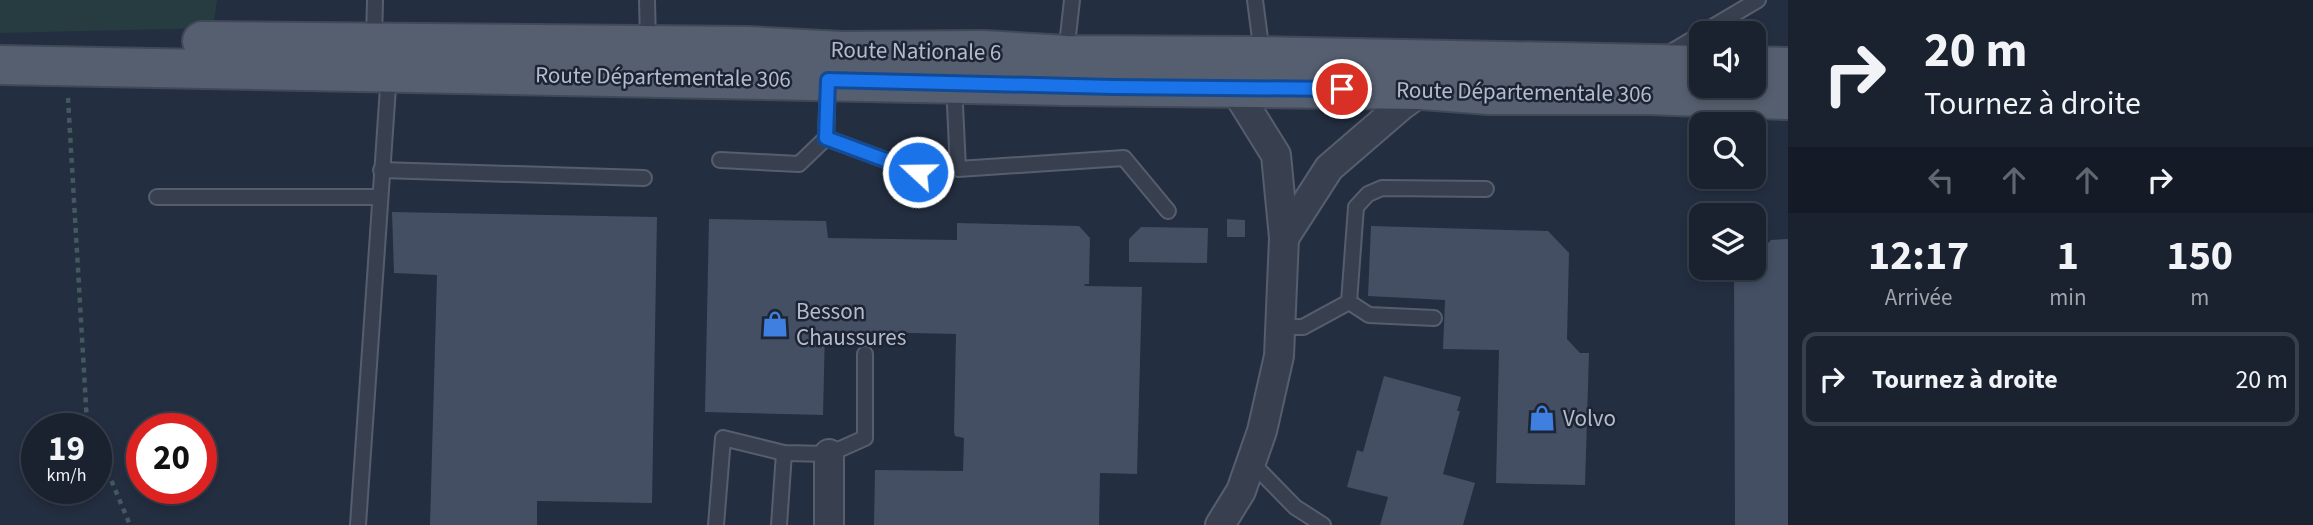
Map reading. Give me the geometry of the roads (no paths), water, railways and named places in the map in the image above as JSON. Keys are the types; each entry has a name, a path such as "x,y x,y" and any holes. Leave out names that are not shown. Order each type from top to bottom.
{"main road":[{"name":"Route Départementale 306","path":"0,38 381,58 835,66 954,83 1065,71 1235,89 1423,90 1489,95 1649,79 1689,68"},
{"name":"Route Départementale 306","path":"0,65 381,58 571,44"},
{"name":"Route Nationale 6","path":"571,44 648,47 747,46 835,66 983,50 1065,71 1262,56"},
{"name":"Route Départementale 306","path":"1262,56 1649,79 1788,100"},
{"path":"1766,66 1788,67"},
{"path":"1766,79 1788,76"},
{"path":"1649,79 1689,80"}],"street":[{"path":"1220,525 1241,491 1262,431 1279,356 1284,238 1276,155 1235,89"},
{"path":"1284,238 1329,168 1423,90"},
{"path":"829,454 829,525"}],"lane":[{"path":"358,525 381,170 381,58 375,0"},
{"path":"648,0 648,47"},
{"path":"1065,71 1072,0"},
{"path":"1255,0 1262,56"},
{"path":"1721,21 1735,0"},
{"path":"1723,21 1758,0"},
{"path":"1649,79 1689,45"},
{"path":"720,160 799,164 826,138 835,66"},
{"path":"954,83 958,169 1124,158 1168,211"},
{"path":"826,138 918,172"},
{"path":"381,170 644,178"},
{"path":"1349,302 1356,207 1368,194 1382,188 1486,189"},
{"path":"157,197 379,197"},
{"path":"1349,302 1369,315 1434,318"},
{"path":"1280,327 1303,327 1349,302"},
{"path":"716,525 723,438 784,453 829,454 865,438 865,354"},
{"path":"779,525 784,453"},
{"path":"1251,462 1295,507 1323,525"}],"place":[{"name":"Besson Chaussures","path":"775,324"},
{"name":"Volvo","path":"1542,418"}]}
